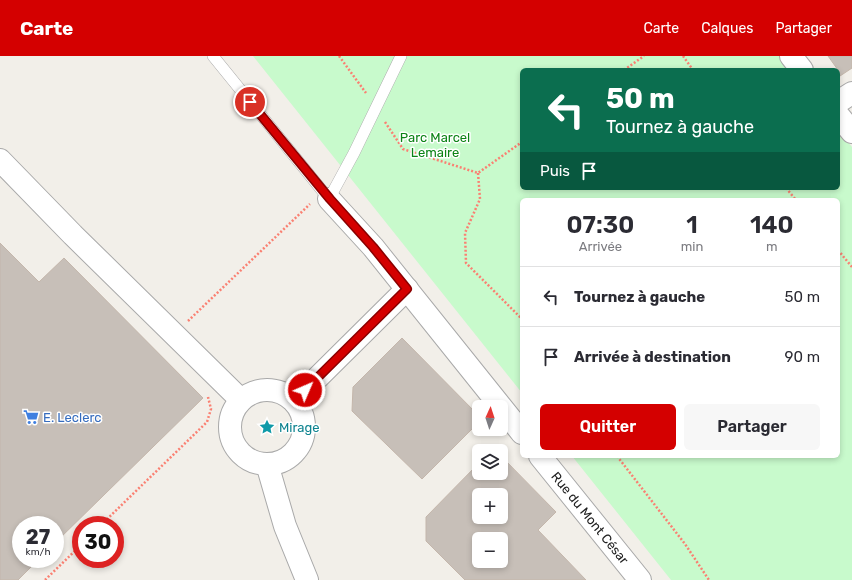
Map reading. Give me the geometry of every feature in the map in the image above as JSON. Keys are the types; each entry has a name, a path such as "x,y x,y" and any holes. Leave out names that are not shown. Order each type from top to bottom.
{"street":[{"path":"791,56 800,68"},
{"path":"840,101 852,93"},
{"path":"840,117 852,132"},
{"path":"0,160 70,232 241,400"},
{"path":"326,195 373,247 520,430"},
{"path":"294,401 407,289"},
{"path":"262,390 274,390 285,394 294,401 301,411 304,423 301,441 290,456 279,462 267,464 248,459 241,453 234,444 230,432 230,421 234,409 241,400 262,390"},
{"name":"Rue du Mont César","path":"542,458 640,580"},
{"path":"267,464 286,526 307,580"}],"lane":[{"path":"213,56 326,195 376,108 401,56"}],"path":[{"path":"340,56 350,68 403,149 478,173"},
{"path":"627,68 644,56"},
{"path":"683,56 692,68"},
{"path":"478,173 520,143"},
{"path":"478,173 480,200 465,233 466,263 520,317"},
{"path":"788,190 794,198"},
{"path":"174,335 326,195"},
{"path":"840,252 852,267"},
{"path":"111,516 207,422 211,408 207,391"},
{"path":"619,458 685,544 709,580"},
{"path":"45,580 72,554"}],"green space":[{"name":"Parc Marcel Lemaire","path":"253,56 779,56 788,68 520,68 520,190 840,190 840,132 852,147 852,580 671,580 574,458 840,458 840,198 520,198 520,390"}],"building":[{"path":"828,56 852,56 852,68 840,76 840,68 837,68"},
{"path":"0,243 39,282 64,258 203,398 83,516 72,516 72,526 64,534 64,516 12,516 12,568 30,568 18,580 0,580"},
{"path":"402,338 472,409 472,429 422,479 352,411 353,387"},
{"path":"508,463 556,512 538,530 586,580 465,580 426,541 426,517 472,470 472,480 508,480"}],"place":[{"name":"E. Leclerc","path":"31,417"},
{"name":"Mirage","path":"267,427"}],"route":[{"path":"250,102 407,289 305,390"}]}
